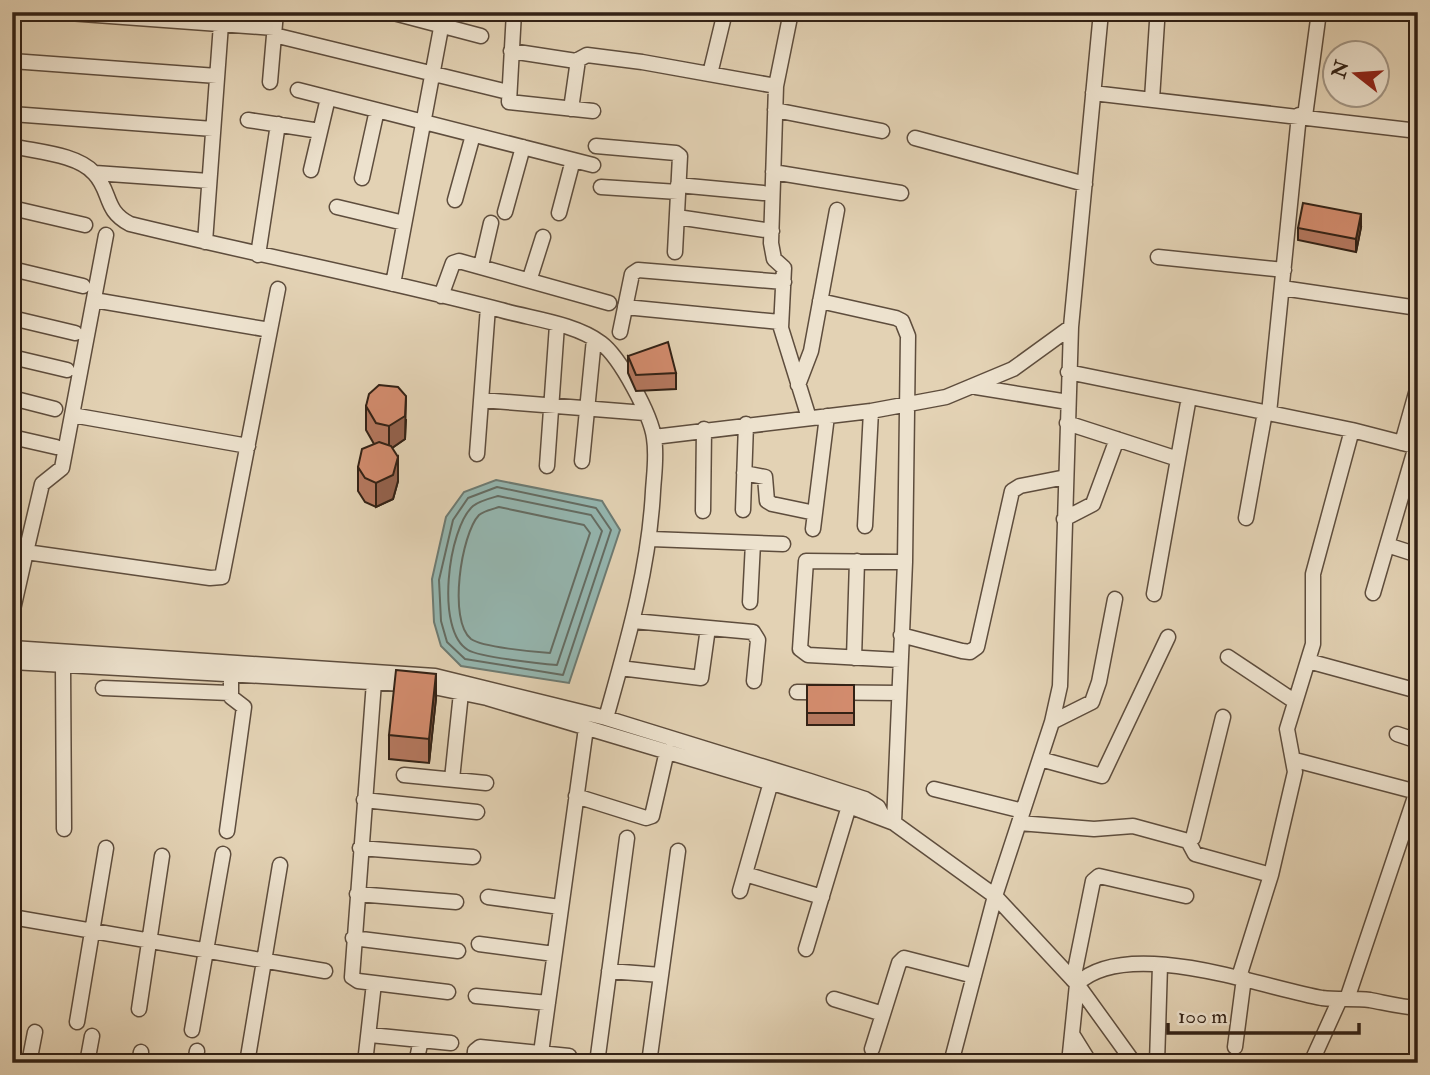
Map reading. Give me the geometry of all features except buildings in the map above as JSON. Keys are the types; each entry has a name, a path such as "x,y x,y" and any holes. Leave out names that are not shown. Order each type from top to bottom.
{"street":[{"path":"55,12 223,20 508,92"},
{"path":"270,82 276,12"},
{"path":"390,12 443,19 481,36"},
{"path":"514,12 508,100 512,104 593,111"},
{"path":"710,74 725,12"},
{"path":"791,12 776,86 771,253 785,268 780,322 809,418"},
{"path":"951,1063 995,896 1052,722 1060,686 1068,372 1101,12"},
{"path":"1246,518 1267,413 1302,116 1319,12"},
{"path":"393,284 443,19"},
{"path":"205,242 223,20"},
{"path":"1152,99 1157,22"},
{"path":"511,51 578,60 587,55 776,86"},
{"path":"571,109 578,60"},
{"path":"12,61 217,76"},
{"path":"298,90 593,165"},
{"path":"1093,93 1418,131"},
{"path":"311,170 328,98"},
{"path":"362,178 377,110"},
{"path":"775,110 882,131"},
{"path":"12,114 213,128"},
{"path":"248,120 320,131"},
{"path":"258,255 278,124"},
{"path":"455,200 473,135"},
{"path":"915,138 1085,184"},
{"path":"12,146 82,163 95,173 116,217 130,224 488,307 594,339 613,354 645,413 654,437 651,539 633,621 606,718"},
{"path":"596,146 676,153 680,156 675,252"},
{"path":"505,212 523,147"},
{"path":"559,212 573,160"},
{"path":"774,172 901,193"},
{"path":"95,173 209,181"},
{"path":"601,187 763,193"},
{"path":"337,206 404,223"},
{"path":"12,208 85,225"},
{"path":"798,385 808,363 836,210"},
{"path":"677,217 772,231"},
{"path":"481,266 491,223"},
{"path":"12,614 42,484 62,468 106,235"},
{"path":"530,278 543,237"},
{"path":"1158,257 1284,270"},
{"path":"441,296 454,261 530,278 609,303"},
{"path":"12,269 83,286"},
{"path":"620,332 632,274 638,270 784,282"},
{"path":"1282,288 1418,308"},
{"path":"26,552 209,578 222,577 278,289"},
{"path":"94,300 270,330"},
{"path":"820,301 902,321 908,337 905,562 889,821"},
{"path":"477,454 488,307"},
{"path":"625,307 780,322"},
{"path":"12,318 75,332"},
{"path":"547,466 557,326"},
{"path":"654,437 871,411 946,397 1013,369 1071,327"},
{"path":"582,461 594,339"},
{"path":"12,357 67,370"},
{"path":"1068,372 1352,430 1412,445"},
{"path":"1373,593 1412,445 1418,386"},
{"path":"974,387 1068,402"},
{"path":"1154,594 1189,397"},
{"path":"12,398 55,409"},
{"path":"481,400 645,413"},
{"path":"864,526 871,411"},
{"path":"72,415 248,446"},
{"path":"813,529 827,416"},
{"path":"1067,423 1178,459"},
{"path":"743,510 746,424"},
{"path":"703,510 704,429"},
{"path":"1235,1047 1242,978 1272,875 1295,772 1295,760 1287,729 1308,661 1314,620 1313,573 1352,430"},
{"path":"12,437 56,447"},
{"path":"1065,519 1093,504 1117,439"},
{"path":"744,473 765,477 767,502 815,513"},
{"path":"901,635 970,652 976,646 1012,491 1020,486 1066,477"},
{"path":"651,539 783,544"},
{"path":"750,602 753,543"},
{"path":"1387,545 1418,555"},
{"path":"900,660 808,655 800,649 806,561 905,562"},
{"path":"854,658 857,561"},
{"path":"1052,722 1092,702 1096,694 1115,599"},
{"path":"633,621 757,635 754,681"},
{"path":"620,668 701,678 705,667 708,628"},
{"path":"1040,759 1102,776 1168,637"},
{"path":"12,648 435,676 606,718 865,799 878,807 889,821"},
{"path":"1228,657 1294,701"},
{"path":"1308,661 1418,691"},
{"path":"12,662 424,685 461,692 849,806 889,821 995,896 1075,982 1134,1063"},
{"path":"63,666 64,829"},
{"path":"227,831 244,707 231,697 231,676"},
{"path":"374,682 352,976 374,983 448,992"},
{"path":"103,688 230,693"},
{"path":"452,779 461,692"},
{"path":"797,692 899,693"},
{"path":"1188,841 1193,838 1223,716"},
{"path":"541,1053 586,728"},
{"path":"1397,734 1418,741"},
{"path":"576,796 646,818 652,816 667,751"},
{"path":"1295,760 1416,797 1343,999 1311,1063"},
{"path":"404,775 486,783"},
{"path":"740,891 771,782"},
{"path":"934,789 1021,817 1087,828 1133,826 1188,841 1195,854 1272,875"},
{"path":"364,800 477,811"},
{"path":"806,949 849,806"},
{"path":"597,1063 627,838"},
{"path":"77,1022 106,848"},
{"path":"360,848 473,857"},
{"path":"649,1063 678,851"},
{"path":"192,1030 223,854"},
{"path":"139,1009 162,856"},
{"path":"247,1063 280,865"},
{"path":"745,874 822,897"},
{"path":"1069,1063 1075,982 1093,881 1099,876 1186,896"},
{"path":"357,894 456,902"},
{"path":"488,897 560,907"},
{"path":"12,917 326,971"},
{"path":"353,938 458,951"},
{"path":"479,944 554,954"},
{"path":"872,1049 899,963 904,958 974,976"},
{"path":"1075,982 1100,968 1160,965 1242,978 1343,999 1418,1009"},
{"path":"1157,1063 1160,965"},
{"path":"609,969 661,975"},
{"path":"365,1063 374,983"},
{"path":"476,996 548,1003"},
{"path":"834,999 883,1014"},
{"path":"29,1063 35,1032"},
{"path":"1072,1034 1090,1063"},
{"path":"370,1035 451,1043"},
{"path":"87,1063 92,1036"},
{"path":"416,1063 421,1041"},
{"path":"474,1063 475,1051 480,1047 516,1057 541,1053 569,1056"}],"water":[{"path":"496,480 602,501 620,530 569,683 461,666 441,646 434,622 432,579 446,517 464,492"}]}
